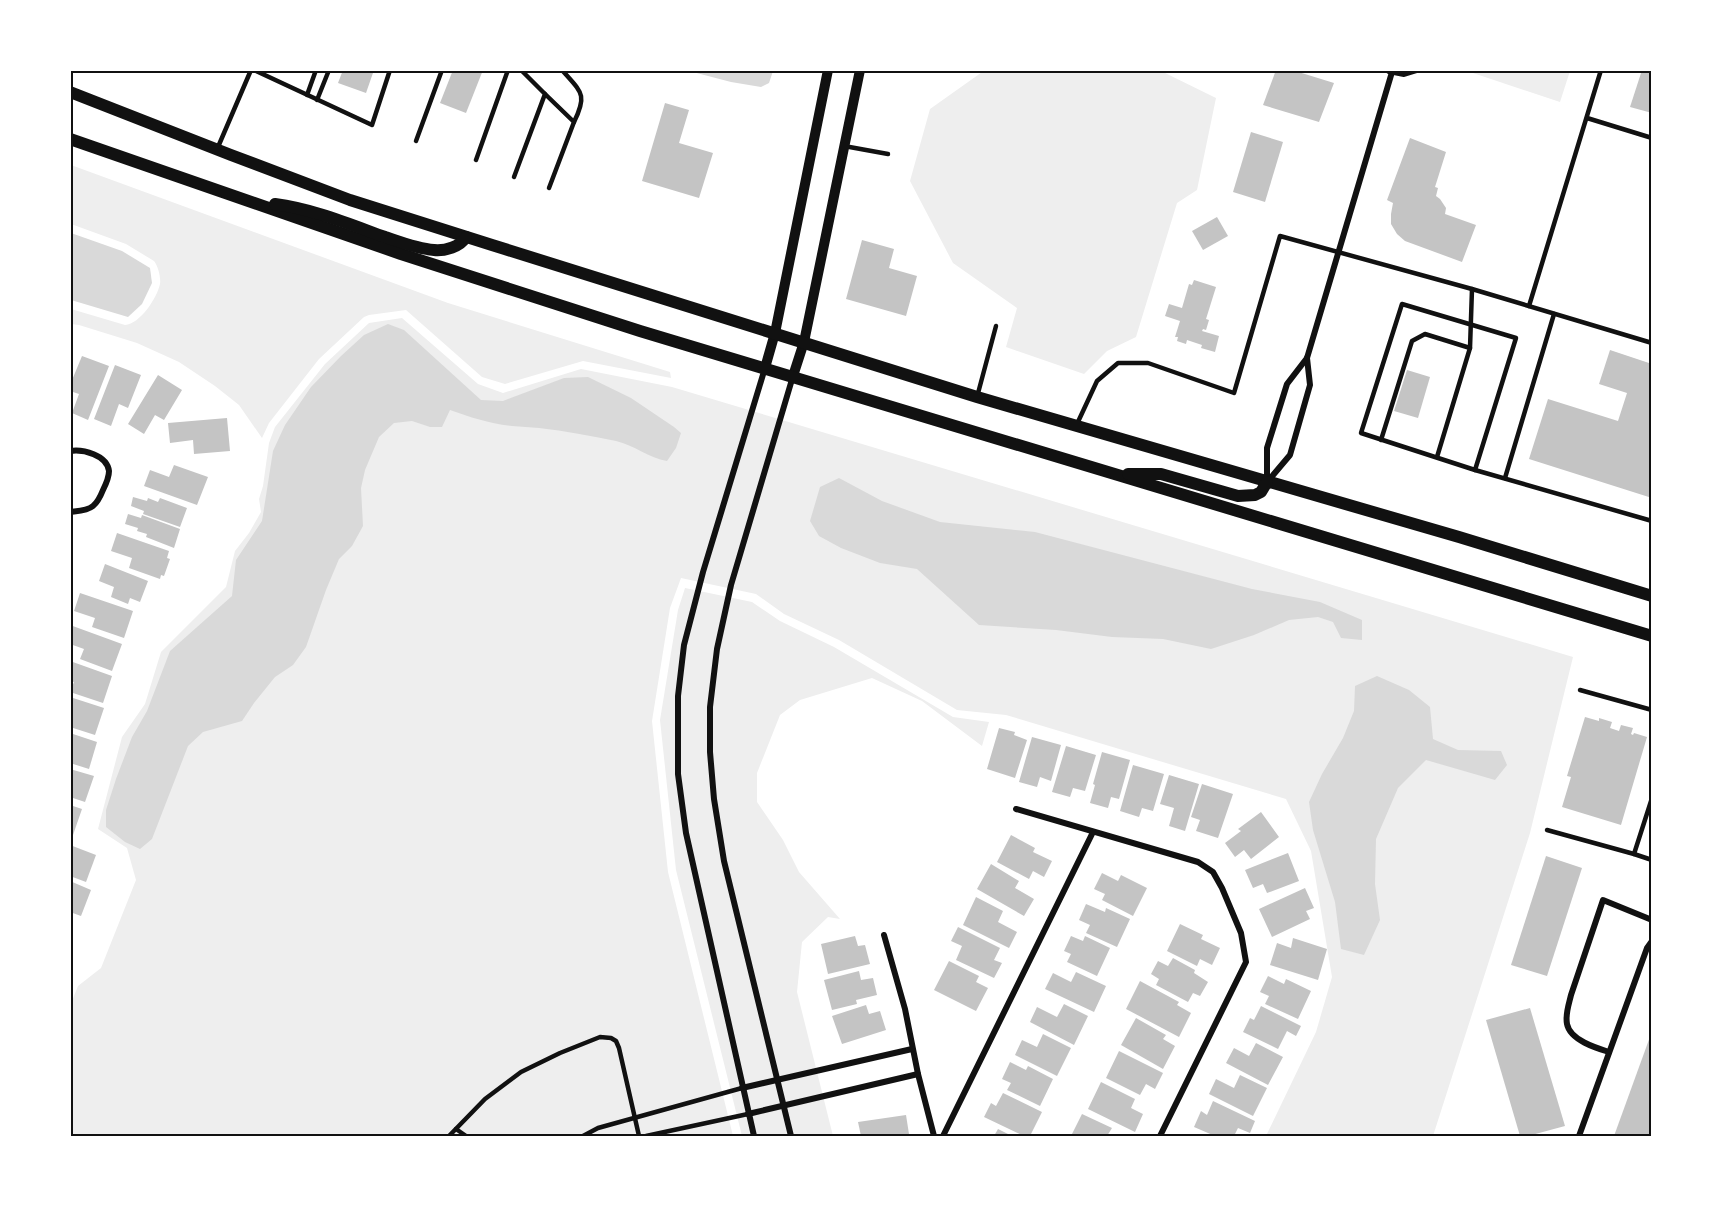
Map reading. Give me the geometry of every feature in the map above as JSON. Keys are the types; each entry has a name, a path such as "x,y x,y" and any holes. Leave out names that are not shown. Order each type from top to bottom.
{"main road":[{"path":"70,92 350,200 466,237 977,396 1652,596"},
{"path":"70,140 402,254 640,331 1652,636"},
{"path":"250,202 296,207 405,243 434,250 454,247 461,244 466,237"},
{"path":"1115,474 1161,474 1238,496 1261,492 1267,482"}],"street":[{"path":"754,1137 686,833 678,774 678,696 684,645 703,572 775,333 828,70"},
{"path":"790,1137 724,861 714,799 710,752 710,707 717,649 731,585 804,342 860,70"},
{"path":"1267,482 1267,448 1287,384 1307,358 1390,71 1404,74 1417,70"},
{"path":"1267,482 1290,455 1310,385 1307,358"},
{"path":"70,451 86,451 109,468 108,478 100,497 93,506 86,510 70,512"},
{"path":"1016,809 1198,862 1213,872 1241,933 1246,962 1160,1137"},
{"path":"944,1137 1093,832"},
{"path":"1610,1052 1578,1039 1567,1026 1567,1011 1571,995 1603,900 1652,920"},
{"path":"884,935 905,1009 912,1049 934,1137"},
{"path":"1579,1137 1647,948 1652,940"},
{"path":"742,1088 912,1049"},
{"path":"748,1114 918,1074"}],"lane":[{"path":"307,95 316,70"},
{"path":"317,100 329,70"},
{"path":"217,150 256,71 372,125 390,70"},
{"path":"416,141 442,70"},
{"path":"476,160 508,70"},
{"path":"520,70 574,122"},
{"path":"549,188 583,102 581,93 562,70"},
{"path":"1529,306 1601,70"},
{"path":"514,177 545,94"},
{"path":"1587,118 1652,138"},
{"path":"844,146 888,154"},
{"path":"1077,424 1097,381 1118,363 1148,363 1234,393 1280,236 1472,289 1652,343"},
{"path":"1437,457 1470,348 1472,289"},
{"path":"1475,470 1516,338 1402,303 1361,433 1475,470 1652,521"},
{"path":"1505,478 1554,314"},
{"path":"977,396 996,326"},
{"path":"1381,440 1412,341 1425,334 1470,348"},
{"path":"1580,690 1652,710"},
{"path":"1634,854 1652,798"},
{"path":"1547,830 1652,860"},
{"path":"449,1137 485,1099 521,1072 600,1037 611,1038 616,1041 619,1048 639,1137"},
{"path":"583,1137 598,1128 742,1088"},
{"path":"646,1137 748,1114"},
{"path":"456,1129 466,1137"}],"shaded area":[{"path":"985,70 1161,71 1216,98 1197,190 1177,203 1136,337 1107,351 1084,374 1006,347 1017,308 953,263 910,181 930,109"},
{"path":"689,71 773,71 769,83 761,87"},
{"path":"1467,71 1570,71 1560,102"},
{"path":"71,165 448,303 670,372 671,378 583,361 505,384 482,377 406,310 369,315 364,317 319,359 269,423 262,438 239,405 179,362 137,343 71,324 71,309 125,325 131,324 152,303 158,290 160,275 154,261 126,244 71,224"},
{"path":"71,233 122,251 150,268 152,283 142,304 128,317 71,300"},
{"path":"402,318 478,384 503,393 581,369 672,387 1573,657 1530,833 1433,1136 1266,1136 1316,1032 1332,977 1311,851 1286,799 1006,715 957,710 839,640 784,614 756,594 681,578 670,608 652,721 668,872 733,1136 71,1136 70,1006 78,986 101,968 136,880 127,848 98,829 122,737 145,704 161,652 226,587 235,551 261,512 259,499 269,443 275,427 325,364 369,323"},
{"path":"388,324 404,330 481,400 503,401 564,378 588,377 631,398 674,427 681,433 676,448 667,461 616,441 539,428 496,424 450,410 442,427 430,427 412,421 394,423 379,437 365,470 361,488 363,526 352,546 339,559 306,647 293,665 275,677 242,721 203,732 188,746 152,839 140,849 125,842 106,827 106,810 132,737 147,711 170,651 232,596 236,560 262,521 273,451 285,425 311,387 341,356 364,335"},
{"path":"839,478 882,501 940,522 1035,532 1252,589 1320,602 1362,620 1362,640 1341,638 1333,622 1318,617 1289,620 1254,635 1211,649 1163,639 1112,637 1056,630 979,625 917,569 880,563 841,548 819,536 810,521 820,487"},
{"path":"685,588 752,602 780,621 834,647 953,717 989,722 982,746 922,701 872,678 800,700 780,715 757,773 757,802 783,840 799,872 840,919 828,917 802,942 797,992 833,1136 742,1136 676,870 660,720 678,610"},
{"path":"1377,676 1409,690 1430,707 1433,739 1458,750 1501,751 1507,765 1495,780 1426,760 1398,788 1376,839 1375,884 1380,920 1364,955 1341,949 1335,902 1313,830 1309,802 1343,738 1354,711 1355,686"}],"building":[{"path":"343,70 374,70 366,93 338,83"},
{"path":"453,70 483,70 466,113 440,103"},
{"path":"1276,70 1292,70 1334,83 1319,122 1263,105"},
{"path":"1642,70 1652,70 1652,113 1630,107"},
{"path":"665,103 689,110 679,143 713,153 699,198 642,181"},
{"path":"1251,132 1283,142 1265,202 1233,192"},
{"path":"1410,138 1446,152 1435,187 1438,188 1436,196 1446,208 1445,214 1476,225 1462,262 1405,241 1391,224 1393,203 1387,200"},
{"path":"1217,217 1228,236 1203,250 1192,231"},
{"path":"862,240 894,249 889,268 917,276 906,316 846,299"},
{"path":"1194,280 1216,287 1206,319 1209,320 1206,330 1202,331 1219,336 1215,352 1201,348 1202,345 1187,340 1186,344 1177,341 1178,337 1175,337 1180,321 1165,316 1169,304 1182,308 1189,284 1192,285"},
{"path":"1610,350 1652,364 1652,498 1529,459 1548,399 1618,421 1627,393 1599,384"},
{"path":"82,356 109,366 88,420 72,413 79,394 70,391 70,385"},
{"path":"115,365 141,375 128,408 119,404 111,426 94,419"},
{"path":"1407,370 1430,377 1418,418 1394,411"},
{"path":"158,375 182,390 164,420 155,415 144,434 128,424"},
{"path":"227,418 230,451 194,454 193,440 170,443 168,423"},
{"path":"174,465 208,477 197,505 144,486 150,470 169,477"},
{"path":"133,497 147,501 148,498 158,502 160,498 187,508 180,527 143,514 144,511 131,506"},
{"path":"128,514 141,518 142,515 180,529 174,548 146,537 147,534 137,531 138,528 125,524"},
{"path":"117,533 169,551 167,558 170,559 164,576 161,575 160,579 129,568 132,558 111,551"},
{"path":"105,564 148,581 140,602 130,598 128,604 111,597 114,587 99,581"},
{"path":"80,593 133,611 124,638 92,627 95,618 74,611"},
{"path":"70,625 122,644 112,671 80,659 84,649 70,644"},
{"path":"70,661 112,676 103,703 70,692 74,682 70,681"},
{"path":"70,697 104,708 95,735 70,727"},
{"path":"1585,717 1612,722 1610,728 1619,731 1621,725 1633,728 1631,734 1647,737 1621,825 1562,807 1571,777 1567,776"},
{"path":"999,728 1015,732 1014,735 1027,740 1015,778 987,769"},
{"path":"70,733 97,742 89,769 70,763"},
{"path":"1032,737 1061,745 1051,781 1040,777 1037,787 1019,782"},
{"path":"1066,746 1096,755 1085,791 1073,788 1070,797 1052,792"},
{"path":"1102,752 1130,760 1119,799 1111,797 1108,808 1090,803"},
{"path":"1133,765 1164,774 1153,811 1142,808 1139,817 1120,811"},
{"path":"70,769 94,776 85,802 70,797"},
{"path":"1169,775 1199,784 1185,831 1169,826 1174,808 1160,804"},
{"path":"1202,784 1233,794 1218,838 1196,831 1200,820 1191,817"},
{"path":"70,805 82,809 73,835 70,834"},
{"path":"1261,812 1279,837 1251,859 1244,850 1235,857 1225,843 1241,831 1238,829"},
{"path":"1011,835 1035,848 1033,852 1052,861 1044,877 1033,871 1029,879 997,862"},
{"path":"70,845 96,855 86,882 70,876"},
{"path":"1288,853 1299,881 1267,893 1263,884 1253,888 1245,870"},
{"path":"1546,856 1582,868 1547,976 1511,965"},
{"path":"991,864 1019,881 1015,888 1034,899 1024,916 977,889"},
{"path":"1102,873 1118,881 1121,875 1147,888 1133,916 1102,900 1105,894 1094,889"},
{"path":"70,881 91,890 81,916 70,912"},
{"path":"1305,888 1314,908 1306,911 1310,919 1272,937 1259,909"},
{"path":"976,897 1003,911 998,922 1017,932 1009,948 963,925"},
{"path":"1086,904 1105,912 1106,908 1130,919 1117,947 1086,933 1090,925 1079,920"},
{"path":"1180,924 1203,935 1201,939 1220,948 1212,965 1200,959 1197,966 1167,951"},
{"path":"958,927 1000,948 994,960 1002,963 994,978 956,960 962,946 951,941"},
{"path":"855,936 858,946 865,945 870,964 828,974 821,944"},
{"path":"1071,936 1083,941 1085,936 1110,948 1097,976 1067,962 1071,954 1064,951"},
{"path":"1293,938 1327,949 1318,980 1270,965 1277,943 1291,948"},
{"path":"1173,958 1195,970 1194,973 1208,982 1200,996 1193,993 1188,1002 1156,985 1159,979 1151,974 1158,961 1168,966"},
{"path":"949,961 979,976 976,982 988,988 976,1011 934,990"},
{"path":"859,971 861,980 873,978 877,995 856,1000 857,1004 832,1010 824,980"},
{"path":"1076,972 1106,986 1094,1012 1045,989 1053,973 1071,982"},
{"path":"1268,976 1284,984 1286,979 1311,991 1298,1019 1265,1004 1269,996 1260,992"},
{"path":"1140,981 1179,1002 1177,1005 1191,1013 1179,1037 1126,1009"},
{"path":"1064,1004 1088,1016 1074,1045 1030,1022 1037,1007 1057,1017"},
{"path":"866,1005 869,1014 880,1011 886,1030 842,1044 832,1016"},
{"path":"1261,1006 1301,1026 1296,1036 1287,1031 1278,1049 1243,1032 1250,1018 1254,1020"},
{"path":"1530,1008 1565,1126 1520,1136 1486,1020"},
{"path":"1136,1018 1166,1035 1163,1039 1175,1046 1163,1069 1121,1045"},
{"path":"1043,1034 1071,1048 1057,1076 1015,1055 1022,1040 1037,1047"},
{"path":"1651,1034 1652,1136 1614,1136"},
{"path":"1256,1043 1283,1057 1268,1085 1226,1063 1234,1048 1249,1056"},
{"path":"1119,1051 1163,1073 1155,1089 1146,1084 1140,1095 1106,1078"},
{"path":"1010,1062 1026,1070 1028,1066 1053,1079 1040,1106 1007,1090 1011,1083 1002,1079"},
{"path":"1240,1075 1267,1088 1253,1116 1209,1094 1216,1079 1234,1088"},
{"path":"1101,1082 1135,1099 1131,1108 1143,1114 1135,1132 1088,1109"},
{"path":"1003,1093 1042,1112 1030,1136 1024,1136 984,1117 991,1103 996,1106"},
{"path":"1213,1101 1255,1121 1250,1133 1238,1128 1234,1136 1215,1136 1194,1127 1201,1111 1207,1115"},
{"path":"1082,1114 1112,1128 1107,1136 1071,1136"},
{"path":"906,1115 909,1134 861,1136 858,1122"},
{"path":"998,1129 1012,1136 994,1136"}]}
